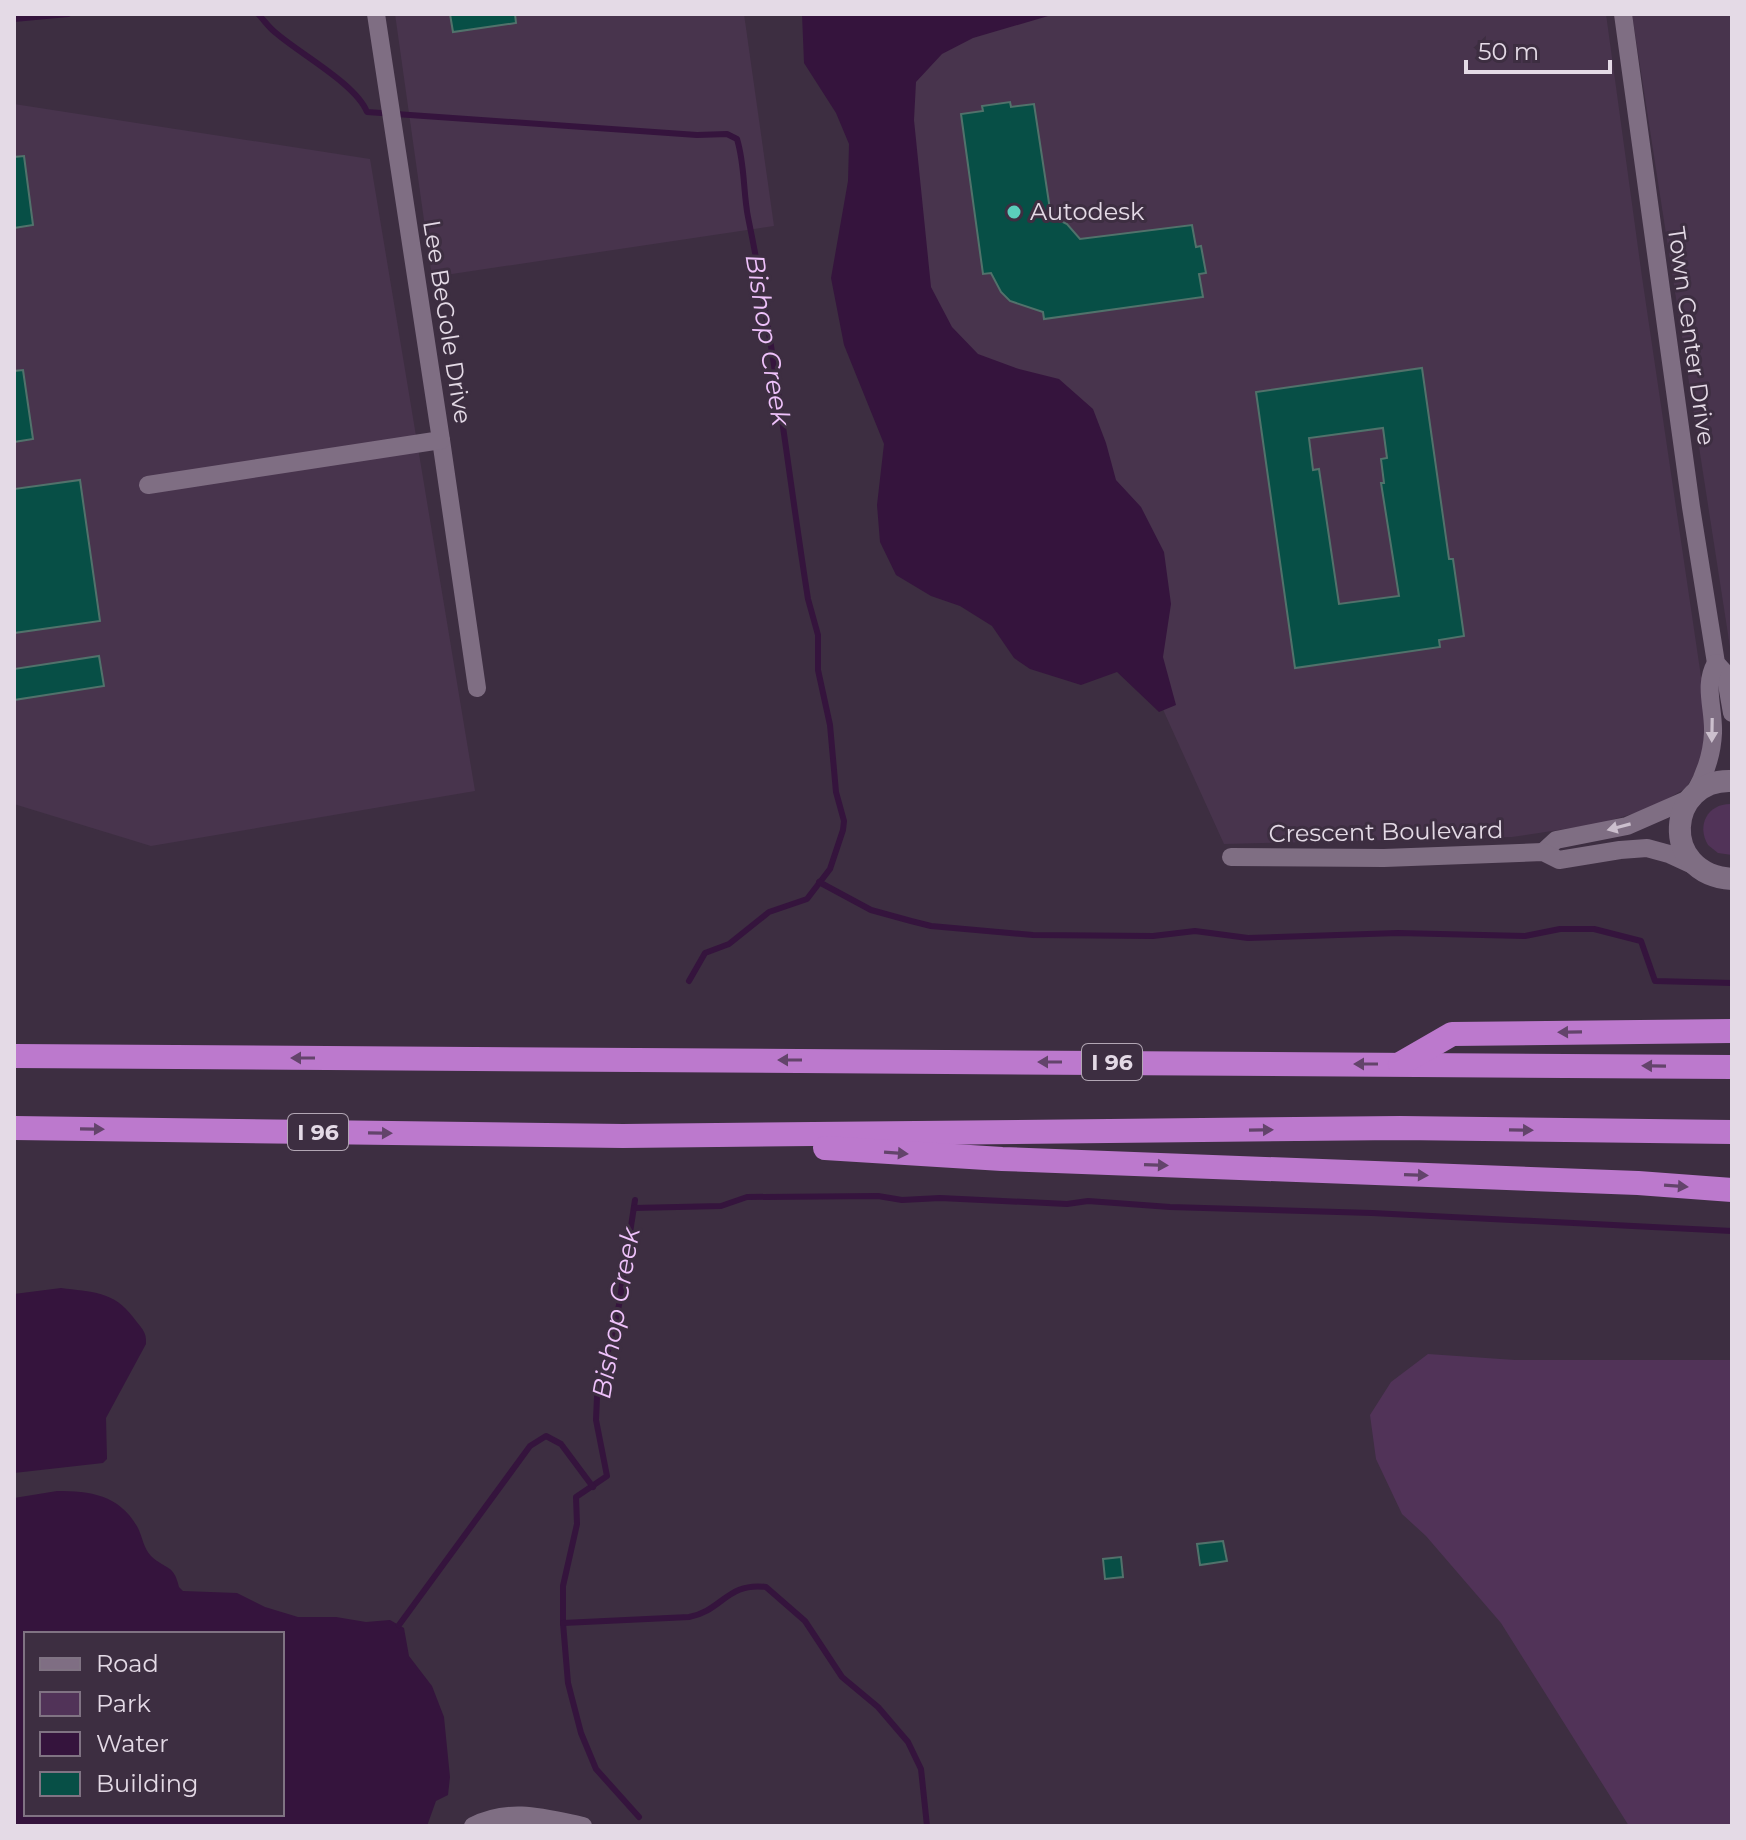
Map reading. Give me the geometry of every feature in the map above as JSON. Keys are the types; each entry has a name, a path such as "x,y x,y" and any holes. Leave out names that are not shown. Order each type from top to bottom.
{"highway":[{"path":"1400,1064 1452,1034 1732,1031"},
{"name":"I 96","path":"14,1056 1732,1067"},
{"name":"I 96","path":"14,1128 623,1136 1400,1128 1732,1132"},
{"path":"623,1136 1002,1159 1638,1183 1732,1190"}],"street":[{"name":"Lee BeGole Drive","path":"148,485 441,440 376,14"},
{"name":"Town Center Drive","path":"1623,14 1688,492 1716,663 1725,673 1732,713"},
{"path":"441,440 477,688"},
{"name":"Town Center Drive","path":"1692,797 1705,773 1712,746 1708,676 1716,663"},
{"path":"1732,781 1713,783 1692,797 1683,811 1680,826 1686,854 1695,866 1706,874 1732,879"},
{"name":"Crescent Boulevard","path":"1543,852 1556,840 1627,826 1692,797"},
{"name":"Crescent Boulevard","path":"1231,857 1384,858 1543,852 1559,860 1647,848 1695,866"},
{"path":"473,1826 505,1815 528,1814 583,1826"}],"shaded area":[{"path":"395,14 744,14 774,226 432,277"},
{"path":"889,14 1606,14 1704,697 1705,733 1701,763 1686,788 1652,808 1598,824 1512,837 1224,844 1141,661 873,287"},
{"path":"1632,14 1732,14 1732,660"},
{"path":"14,104 370,159 475,791 151,846 14,804"}],"green space":[{"path":"1732,804 1732,855 1718,853 1708,845 1703,830 1711,811"},
{"path":"1428,1354 1515,1360 1732,1360 1732,1826 1629,1826 1501,1623 1426,1536 1402,1514 1376,1459 1370,1415 1391,1382"}],"water":[{"path":"802,14 1055,14 973,38 942,54 916,82 914,120 931,287 952,327 978,354 1059,379 1093,409 1116,480 1141,507 1164,552 1171,604 1163,657 1176,705 1159,712 1117,672 1081,685 1030,669 1014,658 992,626 960,606 931,596 896,575 880,542 877,505 884,444 844,345 831,278 848,181 849,144 836,113 804,63"},
{"path":"61,1288 101,1294 118,1302 143,1330 146,1344 106,1418 107,1459 103,1463 14,1473 14,1294"},
{"path":"57,1491 104,1497 123,1508 131,1517 149,1553 172,1571 183,1591 237,1593 265,1607 298,1617 336,1617 366,1622 390,1620 404,1628 409,1656 432,1686 444,1717 450,1777 448,1795 436,1801 427,1826 14,1826 14,1498"}],"building":[{"path":"450,14 515,14 516,23 453,32"},
{"path":"1010,102 1011,107 1034,104 1051,216 1067,224 1080,239 1192,225 1196,247 1201,246 1206,273 1199,274 1203,297 1044,319 1043,312 1010,301 991,273 983,274 961,114 983,111 982,106"},
{"path":"24,156 33,225 14,228 14,157"},
{"path":"1422,368 1449,559 1453,559 1464,636 1439,640 1440,647 1295,668 1256,392","holes":["1383,428 1387,458 1381,459 1384,483 1381,483 1399,596 1339,604 1319,469 1313,470 1309,438"]},
{"path":"23,370 33,439 14,442 14,371"},
{"path":"80,480 100,621 14,633 14,489"},
{"path":"99,656 104,686 14,700 14,669"},
{"path":"1223,1541 1227,1561 1200,1565 1197,1544"},
{"path":"1121,1557 1123,1577 1105,1579 1103,1559"}],"waterway":[{"name":"Bishop Creek","path":"14,19 68,14"},
{"name":"Bishop Creek","path":"258,14 273,31 352,91 367,112 697,135 727,134 737,139 808,599 818,635 818,670 830,725 836,792 844,821 830,869 807,899 769,912 729,944 705,953 689,981"},
{"path":"819,882 871,910 931,926 1033,935 1153,936 1195,931 1248,938 1398,933 1525,936 1560,929 1594,929 1641,941 1655,981 1732,983"},
{"path":"634,1208 721,1206 747,1197 878,1196 902,1200 940,1198 1067,1204 1088,1201 1732,1231"},
{"name":"Bishop Creek","path":"635,1200 619,1305 597,1397 596,1420 607,1476 576,1497 577,1524 563,1586 563,1623 568,1683 581,1733 596,1769 639,1817"},
{"path":"399,1625 530,1446 546,1436 561,1444 593,1487"},
{"path":"563,1623 689,1617 700,1614 742,1589 766,1587 805,1621 842,1677 878,1707 908,1742 921,1769 927,1826"}],"place":[{"name":"Autodesk","path":"1014,212"}]}
